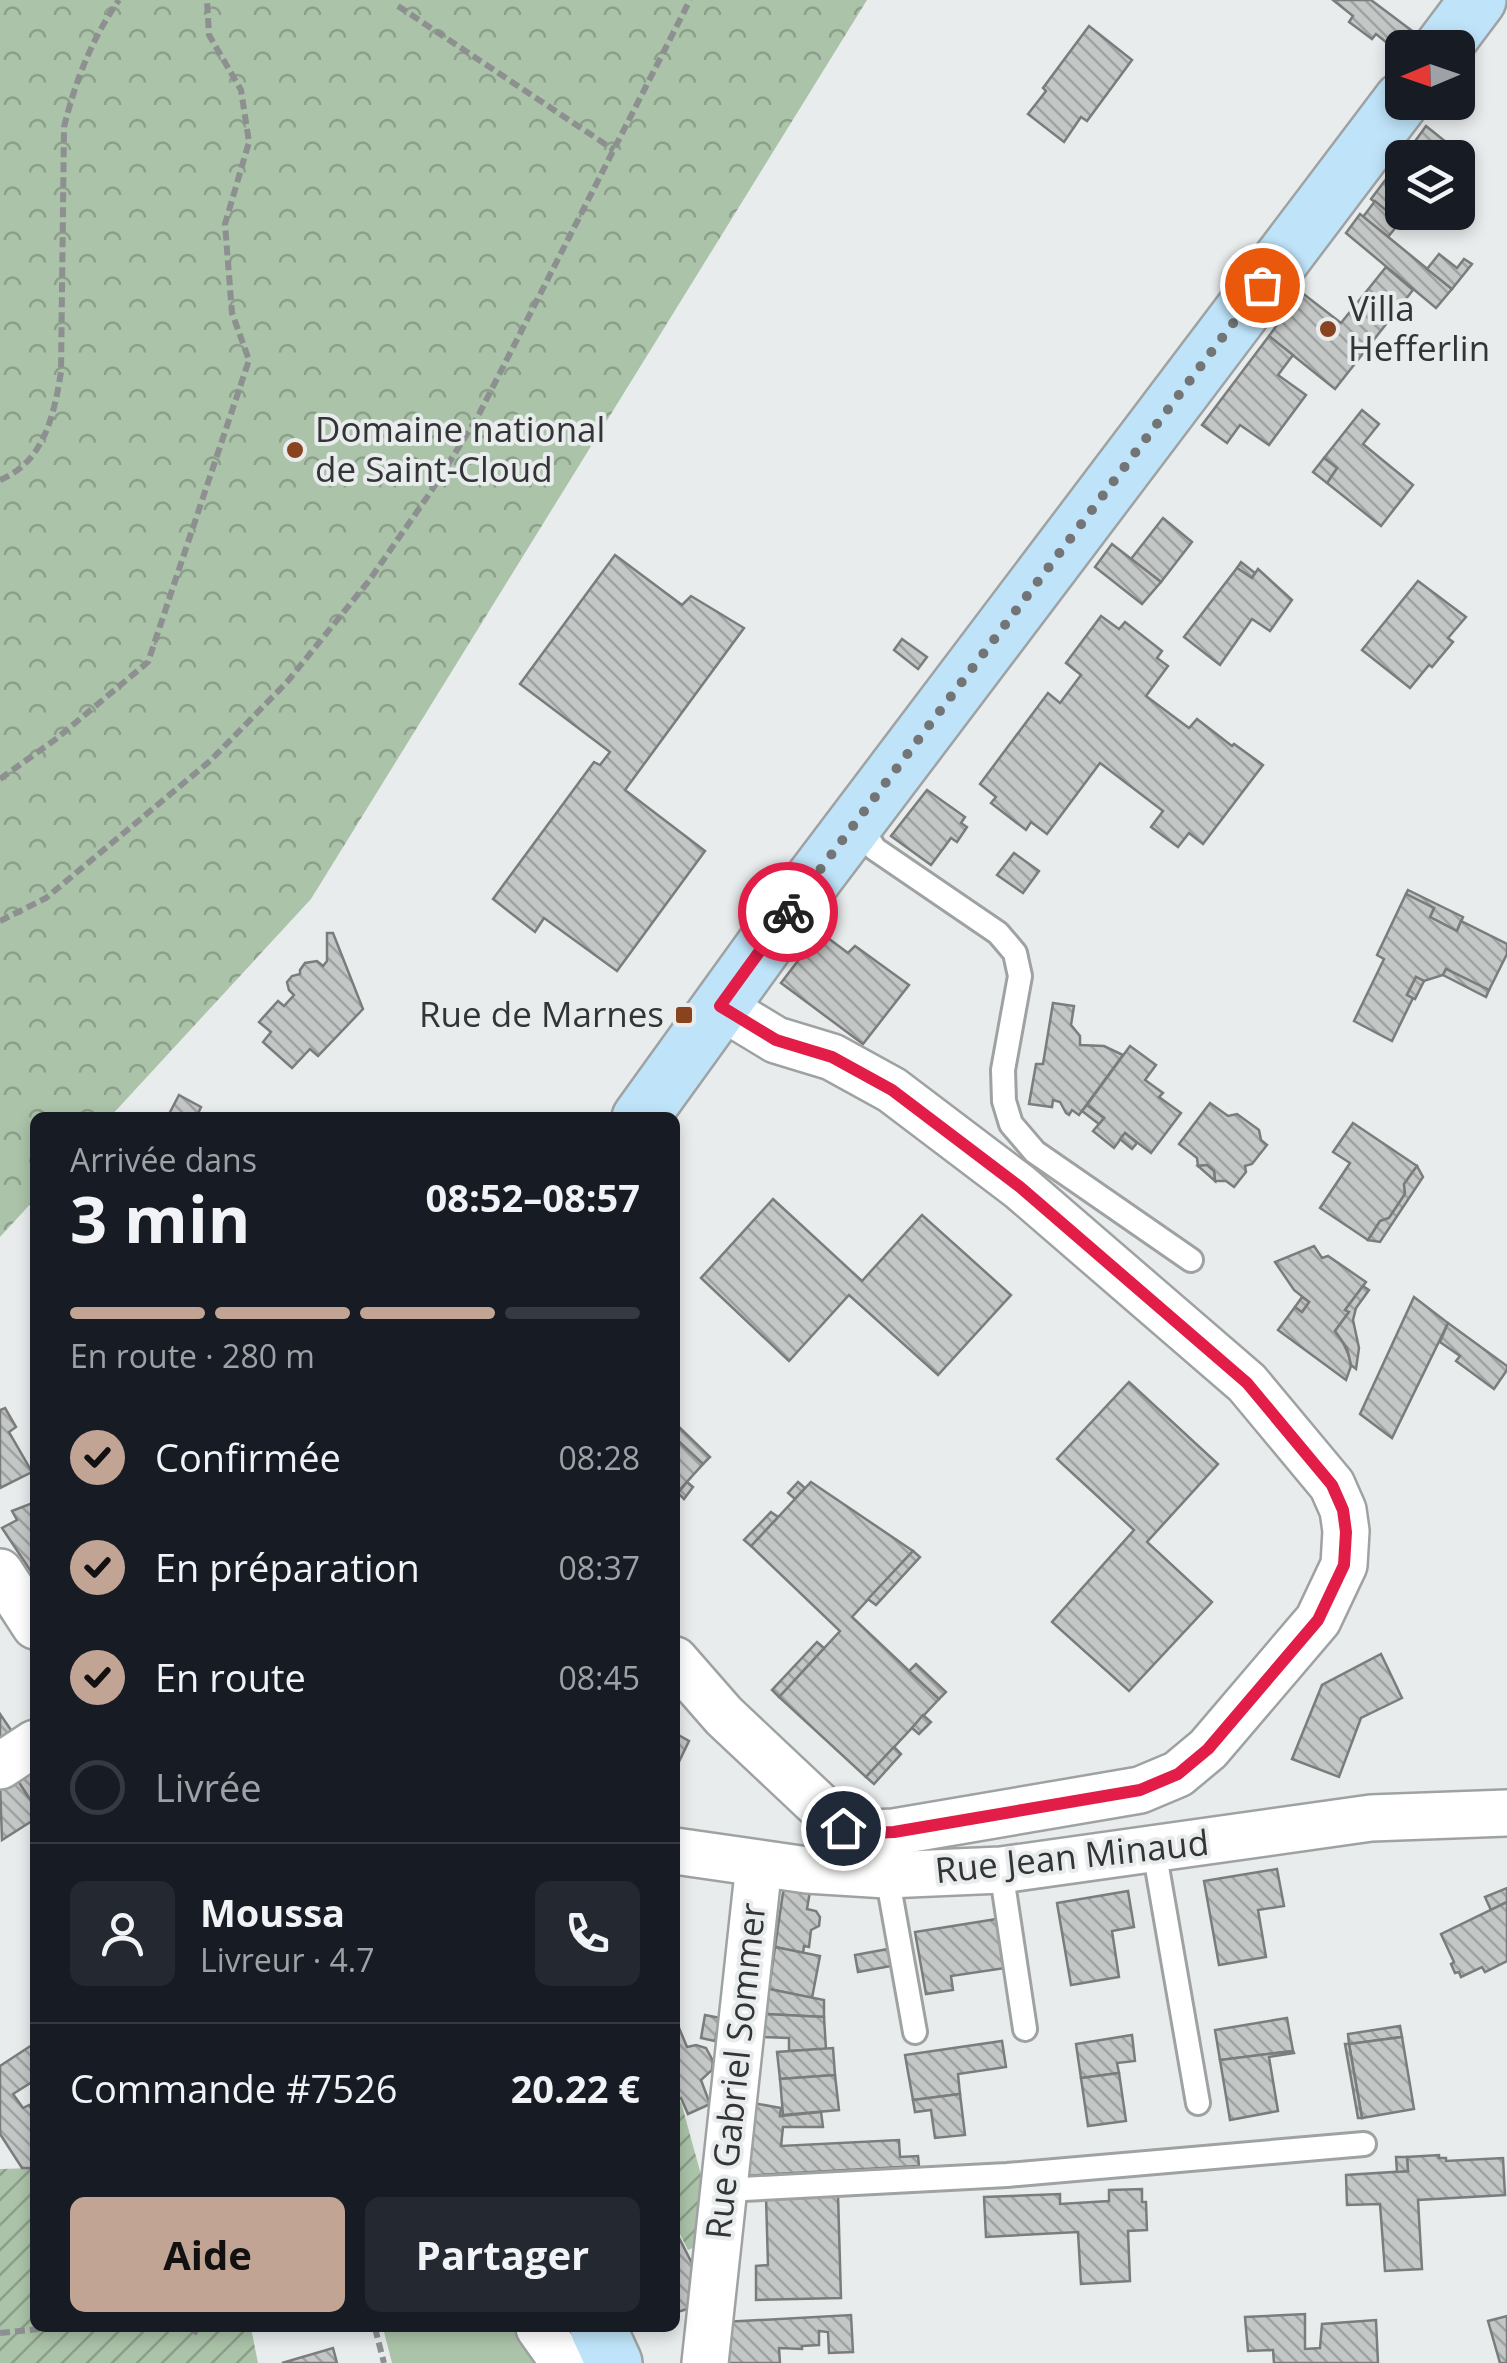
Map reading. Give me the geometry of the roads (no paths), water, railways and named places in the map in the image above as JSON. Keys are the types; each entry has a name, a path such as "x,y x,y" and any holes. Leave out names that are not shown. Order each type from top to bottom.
{"main road":[{"path":"1456,30 1478,0"},
{"path":"644,1112 856,822 1387,120"},
{"path":"600,2332 614,2363"}],"street":[{"path":"680,1666 724,1716 843,1828 894,1832 1140,1790 1178,1774 1208,1749 1318,1620 1344,1565 1343,1510 1332,1485 1247,1383 1020,1187 892,1090 832,1057 776,1040 720,1006"},
{"path":"0,1572 30,1618"},
{"path":"0,1766 30,1746"},
{"name":"Rue Jean Minaud","path":"759,1864 887,1875 1002,1870 1370,1818 1507,1813"},
{"name":"Rue Gabriel Sommer","path":"680,1852 759,1864 705,2363"},
{"path":"542,2332 564,2363"}],"lane":[{"path":"856,822 875,849 998,934 1015,953 1020,976 1003,1070 1004,1100 1011,1124 1035,1152 1192,1260"},
{"path":"1154,1850 1198,2103"},
{"path":"1002,1870 1025,2029"},
{"path":"887,1875 915,2032"},
{"path":"724,2190 1007,2175 1364,2144"}],"place":[{"name":"Villa Hefferlin","path":"1328,329"},
{"name":"Domaine national de Saint-Cloud","path":"295,450"},
{"name":"Rue de Marnes","path":"684,1015"}]}
